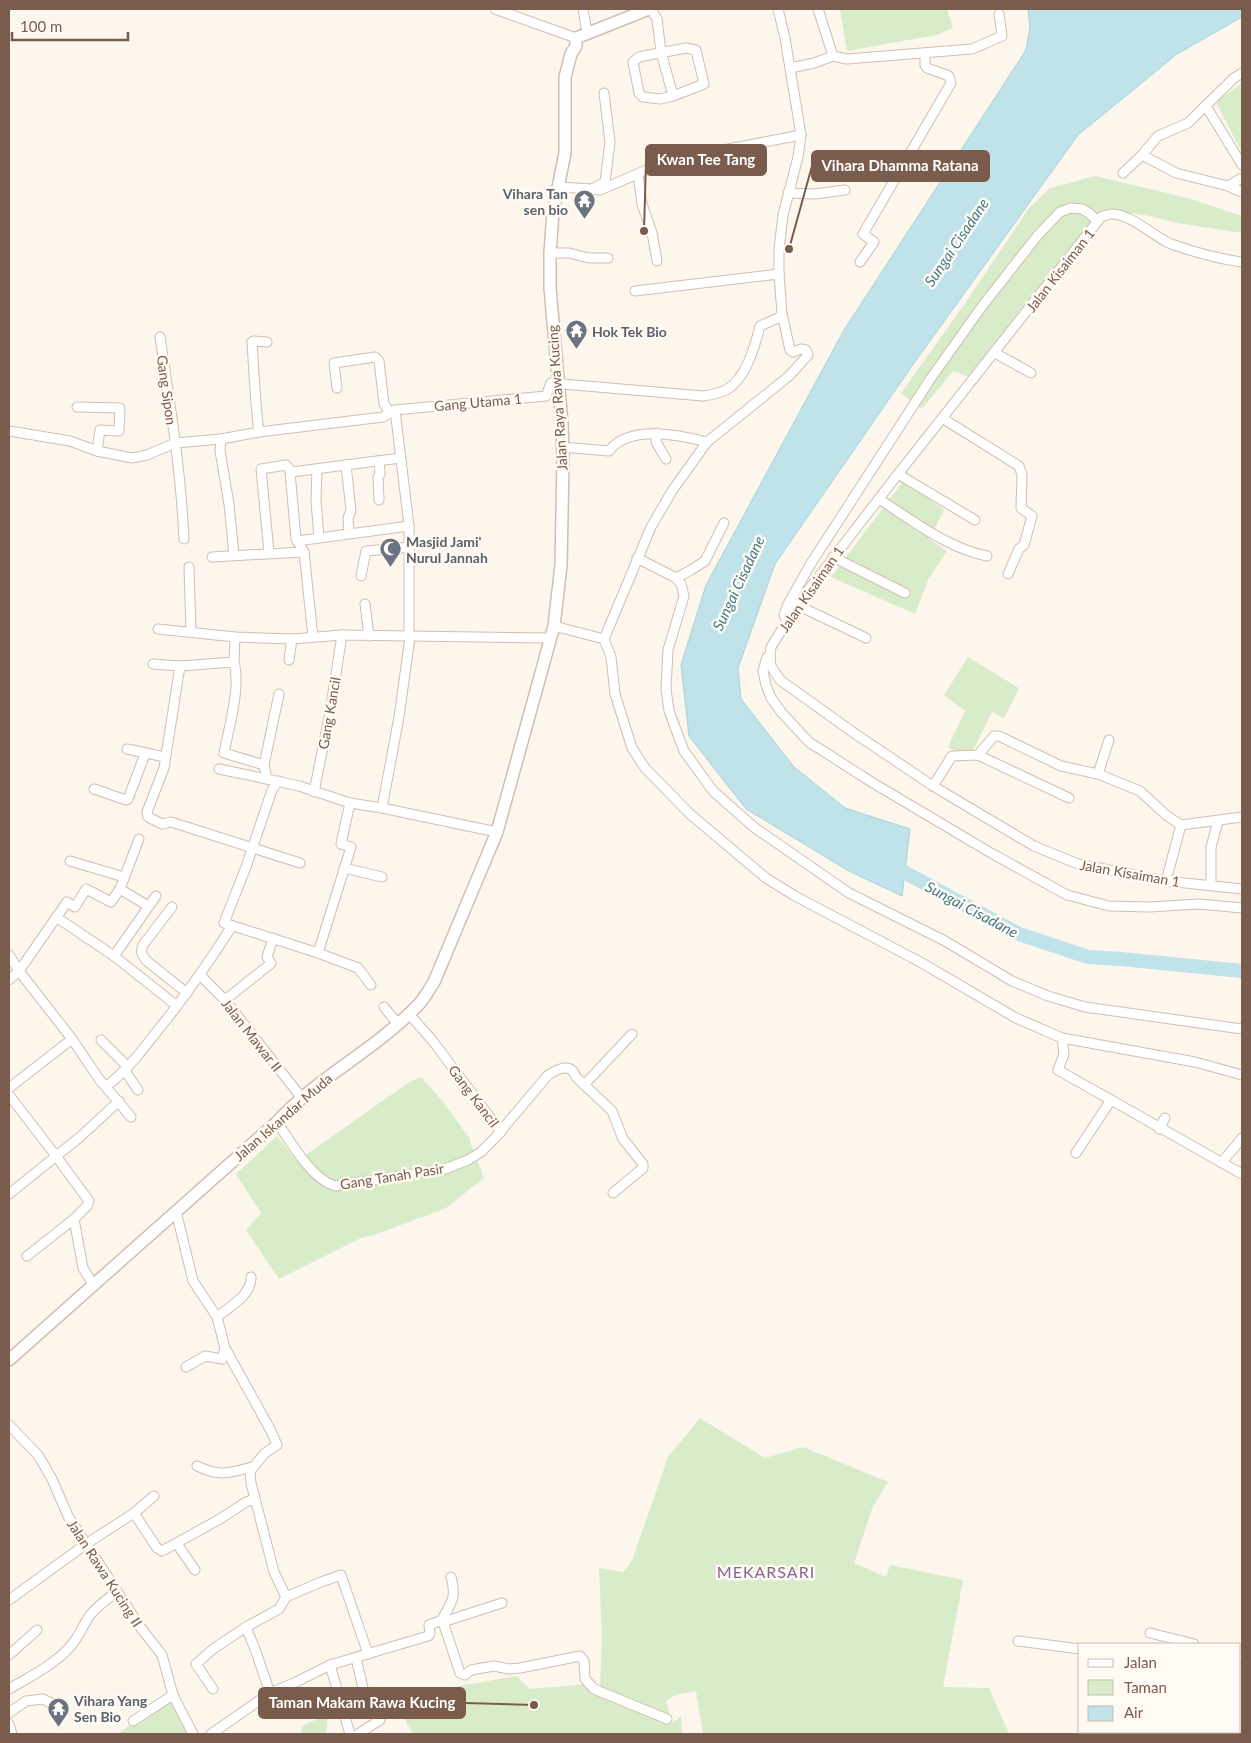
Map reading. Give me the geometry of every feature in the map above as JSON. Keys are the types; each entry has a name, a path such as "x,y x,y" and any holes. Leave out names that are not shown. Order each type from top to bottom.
{"street":[{"path":"495,9 576,38 651,9 657,19 661,52 673,96"},
{"path":"584,9 587,33"},
{"path":"778,9 786,38 801,134 798,157 783,215 779,249 782,314 790,350 793,352 801,349 806,350 808,355 788,376 707,442 672,491 651,527 637,558 604,639 611,657 614,694 632,748 645,768 690,814 773,883 922,963 1016,1018 1062,1038 1195,1062 1242,1075"},
{"path":"818,9 833,56"},
{"path":"790,68 814,63 833,56 847,59 972,49 1002,36 999,14"},
{"name":"Jalan Raya Rawa Kucing","path":"497,832 554,626 561,566 562,446 550,253 553,212 565,153 565,77 571,54 576,46 576,38"},
{"path":"686,48 696,50 704,84 660,99 643,98 639,93 634,60 639,56 661,52 686,48"},
{"path":"860,262 874,242 863,234 951,83 949,76 927,68 925,65 925,54"},
{"path":"1124,173 1158,136 1188,123 1234,78 1242,73"},
{"path":"592,188 601,185 606,177 610,142 604,93"},
{"path":"1206,106 1242,165"},
{"path":"558,187 600,190 670,160 801,134"},
{"path":"1142,155 1176,172 1228,186 1242,192"},
{"path":"638,175 642,204 652,233 657,261"},
{"path":"1228,186 1242,178"},
{"path":"788,193 815,194 845,190"},
{"path":"787,621 784,615 787,606 810,566 931,378 983,305 1038,235 1060,212 1072,208 1082,209 1089,213 1097,222"},
{"name":"Jalan Kisaiman 1","path":"1242,262 1224,260 1169,243 1117,215 1111,214 1101,217 833,557 797,605 771,647 770,656 771,666 780,680 933,786 1034,846 1078,864 1166,881 1242,889"},
{"path":"550,253 569,253 589,258 608,258"},
{"path":"635,291 779,274"},
{"path":"559,384 704,396 724,391 739,378 754,349 760,326 778,318 782,314"},
{"name":"Gang Sipon","path":"160,337 175,443 184,539"},
{"path":"259,432 255,402 252,342 267,342"},
{"path":"994,353 1031,374"},
{"path":"337,388 334,363 375,357 378,361 384,404 392,412 409,526 410,636 399,717 382,808"},
{"name":"Gang Utama 1","path":"392,412 546,396 551,383 559,384"},
{"path":"77,407 120,408 119,431 100,430 98,451"},
{"path":"9,431 70,441 98,451 132,458 147,455 175,443 220,439 259,432 383,417 392,412"},
{"path":"942,418 1019,466 1022,475 1021,508 1032,516 1024,544 1019,549 1008,574"},
{"path":"562,446 610,451 615,443 632,437 657,433 689,437 707,442"},
{"path":"657,433 656,442 666,459"},
{"path":"220,439 234,555"},
{"path":"290,472 400,458"},
{"path":"379,461 379,500"},
{"path":"269,552 260,470 262,468 286,465 290,472 297,541 304,552 314,637"},
{"path":"346,465 351,510 348,518 349,533"},
{"path":"317,469 316,502 319,537"},
{"path":"898,474 974,520"},
{"path":"879,499 945,541 987,556"},
{"path":"676,578 705,560 724,523"},
{"path":"297,541 409,526"},
{"path":"361,576 366,551 410,547"},
{"path":"212,557 269,552 304,552"},
{"path":"833,557 905,593"},
{"path":"637,558 676,578 681,584 684,596 668,650 666,689 669,711 684,751 713,791 755,828 849,893 945,941 1012,981 1048,996 1085,1006 1242,1029"},
{"path":"190,567 191,632"},
{"path":"365,604 369,636"},
{"path":"797,605 866,638"},
{"path":"554,626 604,639"},
{"path":"158,629 235,638 292,639 342,635 550,638"},
{"name":"Gang Kancil","path":"314,792 330,712 342,635"},
{"path":"235,638 235,693 224,753 264,765"},
{"path":"289,660 292,639"},
{"path":"770,656 767,657 763,671 771,698 782,714 809,742 873,783 1067,895 1110,906 1149,907 1199,904 1242,908"},
{"path":"153,664 180,666 234,662"},
{"path":"180,666 164,768 147,812 148,817 162,824 171,822 300,863"},
{"path":"267,779 264,765 279,694"},
{"path":"978,755 994,736 999,736 1061,766 1098,774 1140,791 1166,815 1181,825 1242,817"},
{"path":"1098,774 1108,740"},
{"path":"126,749 165,757"},
{"path":"94,789 126,800 128,799 145,754"},
{"path":"933,786 952,756 978,755 1069,798"},
{"path":"219,769 278,781 350,803 497,832"},
{"path":"278,781 272,790 224,923 274,938 358,968 371,985"},
{"path":"318,953 351,847 341,844 350,803"},
{"path":"1211,885 1211,847 1218,821"},
{"path":"1166,881 1181,825"},
{"name":"Jalan Iskandar Muda","path":"9,1360 277,1122 301,1097 398,1024 421,1003 434,982 497,832"},
{"path":"9,980 18,971 67,902 75,907 86,889 111,902 120,889 139,839"},
{"path":"70,861 124,877"},
{"path":"344,868 382,877"},
{"path":"120,889 148,906"},
{"path":"114,956 156,896"},
{"path":"172,907 143,945 141,950 142,956 187,993"},
{"path":"56,917 114,956 177,1006"},
{"path":"106,1087 127,1069 177,1006 232,926"},
{"path":"224,1000 271,963 267,957 274,938"},
{"path":"9,955 18,971 131,1117"},
{"name":"Jalan Mawar II","path":"200,975 224,1000 301,1097"},
{"path":"384,1007 398,1024"},
{"name":"Gang Kancil","path":"409,1014 432,1040 501,1132"},
{"path":"584,1085 632,1034"},
{"path":"1062,1038 1064,1054 1058,1070 1242,1174"},
{"path":"9,1088 72,1039"},
{"path":"101,1040 127,1069 138,1090"},
{"name":"Gang Tanah Pasir","path":"277,1122 310,1168 328,1184 334,1186 445,1169 468,1160 481,1152 501,1132 548,1075 558,1068 568,1068 612,1111 623,1139 644,1164 643,1168 613,1193"},
{"path":"9,1095 89,1200 87,1206 74,1219 28,1256"},
{"path":"1076,1153 1111,1100"},
{"path":"9,1194 119,1101"},
{"path":"1159,1128 1165,1118"},
{"path":"1222,1163 1242,1138"},
{"path":"176,1211 192,1281 217,1317 225,1348 277,1445 265,1452 252,1467 250,1478 274,1572 286,1597"},
{"path":"74,1219 83,1268 93,1284"},
{"path":"217,1317 251,1287 251,1277"},
{"path":"186,1366 204,1356 222,1359 225,1348"},
{"name":"Jalan Rawa Kucing II","path":"9,1425 38,1455 52,1479 68,1516 140,1628 162,1655 173,1695 191,1731"},
{"path":"197,1466 211,1473 252,1467"},
{"path":"9,1600 86,1544 134,1513 154,1496"},
{"path":"134,1513 160,1550 165,1550 246,1502 255,1499"},
{"path":"177,1544 195,1570"},
{"path":"213,1689 196,1664 246,1627 279,1608 286,1597 341,1575 368,1654"},
{"path":"451,1577 454,1590 452,1603 442,1622 460,1673 465,1675 471,1670 494,1666 509,1669 520,1668 580,1656 584,1661 585,1679 594,1689 667,1719"},
{"path":"9,1689 51,1663 71,1646 84,1627 88,1616 116,1591"},
{"path":"211,1734 270,1693 330,1665 428,1636 430,1634 429,1625 502,1603"},
{"path":"246,1627 270,1693"},
{"path":"9,1655 37,1630"},
{"path":"1150,1633 1190,1643"},
{"path":"1018,1640 1078,1649"},
{"path":"356,1658 363,1688"},
{"path":"330,1665 350,1734"},
{"path":"358,1734 380,1720 377,1693"},
{"path":"133,1721 173,1695"},
{"path":"9,1713 26,1701 43,1699 57,1706"},
{"path":"9,1724 12,1734"}],"green space":[{"path":"840,9 947,9 953,28 936,35 847,51"},
{"path":"1242,83 1242,153 1216,102"},
{"path":"1095,176 1191,199 1242,216 1242,233 1177,223 1151,216 1105,210 975,379 953,371 922,409 901,393 966,302 1029,208 1050,188"},
{"path":"904,480 944,510 929,539 947,551 928,580 915,614 831,577"},
{"path":"968,657 1019,688 1004,718 992,712 969,759 948,747 965,711 944,695"},
{"path":"421,1077 443,1102 470,1139 484,1178 446,1208 377,1234 361,1238 279,1279 246,1230 261,1213 236,1174 277,1136 297,1161 408,1083"},
{"path":"700,1418 765,1458 803,1447 888,1482 873,1506 854,1563 886,1577 890,1565 963,1580 943,1687 989,1688 1009,1734 703,1734 696,1691 675,1695 666,1701 672,1723 681,1716 682,1734 413,1734 399,1709 409,1695 516,1676 530,1689 590,1684 600,1691 602,1635 599,1568 624,1572 633,1558 668,1457"},
{"path":"170,1699 191,1734 117,1734"},
{"path":"328,1714 326,1734 301,1734 302,1726"}],"water":[{"path":"1028,9 1242,9 1242,17 1177,54 1078,135 912,366 775,564 738,668 741,699 794,767 845,808 910,829 902,896 849,871 746,809 689,736 681,665 706,585 844,330 1026,50 1030,27"}],"waterway":[{"name":"Sungai Cisadane","path":"889,864 1019,934 1088,957 1242,971"}],"place":[{"name":"Vihara Tan sen bio","path":"584,220"},
{"name":"Kwan Tee Tang","path":"644,231"},
{"name":"Vihara Dhamma Ratana","path":"789,249"},
{"name":"Hok Tek Bio","path":"576,350"},
{"name":"Masjid Jami' Nurul Jannah","path":"390,568"},
{"name":"Taman Makam Rawa Kucing","path":"534,1705"},
{"name":"Vihara Yang Sen Bio","path":"58,1727"}],"district":[{"name":"MEKARSARI","path":"766,1571"}]}
